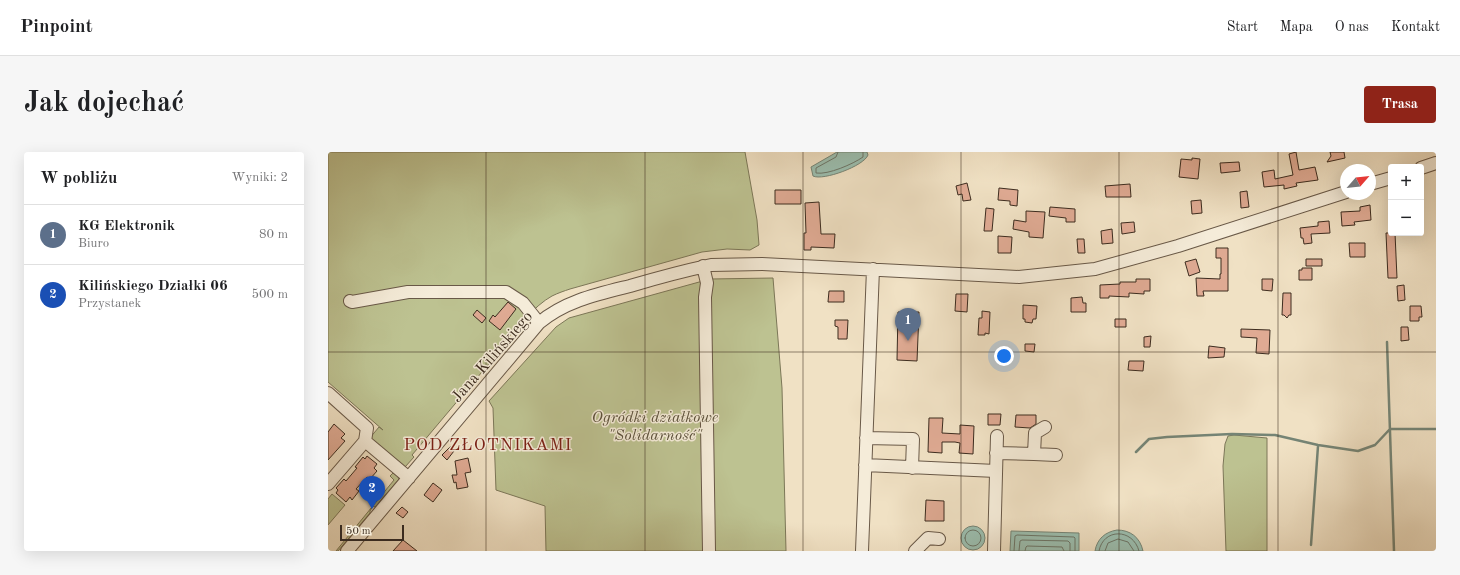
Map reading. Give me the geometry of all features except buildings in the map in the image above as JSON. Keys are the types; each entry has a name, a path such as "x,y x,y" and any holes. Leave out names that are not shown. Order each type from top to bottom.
{"street":[{"path":"1424,167 1436,163"},
{"path":"1376,182 1388,179"},
{"name":"Jana Kilińskiego","path":"354,549 535,318 586,297 703,266 731,263 1019,277 1095,269 1178,246 1340,194"},
{"path":"703,266 707,280 705,297 709,551"},
{"path":"862,551 873,269"},
{"path":"350,301 352,302 408,292 506,292 523,303 535,318"},
{"path":"328,393 367,428 365,441 328,484"},
{"path":"1034,454 1035,433 1045,428"},
{"path":"994,551 997,436"},
{"path":"866,438 913,439 912,468"},
{"path":"365,441 409,478"},
{"path":"996,453 1056,455"},
{"path":"865,465 996,471"},
{"path":"915,551 928,538 939,539"}],"green space":[{"path":"328,152 745,152 757,220 759,245 750,250 727,249 702,252 570,289 545,300 504,342 503,347 412,455 414,457 405,467 369,439 379,427 383,430 328,382"},
{"name":"Ogródki działkowe \"Solidarność\"","path":"773,278 782,388 786,551 546,551 545,506 496,490 493,408 489,401 556,327 569,318 710,279"},
{"path":"1234,435 1267,438 1267,551 1226,551 1223,466 1225,444 1228,436"},
{"path":"393,473 397,475 399,479 375,507 373,506 370,513 338,551 336,551 394,480 390,476"},
{"path":"332,494 345,505 328,525 328,499"}],"water":[{"path":"837,152 867,152 868,155 859,164 843,172 818,177 813,176 811,167"},
{"path":"973,526 981,530 985,538 981,546 973,550 965,546 961,538 965,530"},
{"path":"1117,530 1126,531 1134,535 1140,542 1143,551 1095,551 1098,543 1105,534"},
{"path":"1011,531 1079,533 1079,551 1010,551"}],"waterway":[{"path":"1387,342 1394,551"},
{"path":"1136,452 1149,439 1232,434 1275,435 1318,445 1358,451 1375,445 1390,429 1436,429"},
{"path":"1311,545 1318,446"}],"place":[{"name":"KG Elektronik","path":"908,341"},
{"name":"Kilińskiego Działki 06","path":"372,509"}],"district":[{"name":"POD ZŁOTNIKAMI","path":"488,444"}]}
